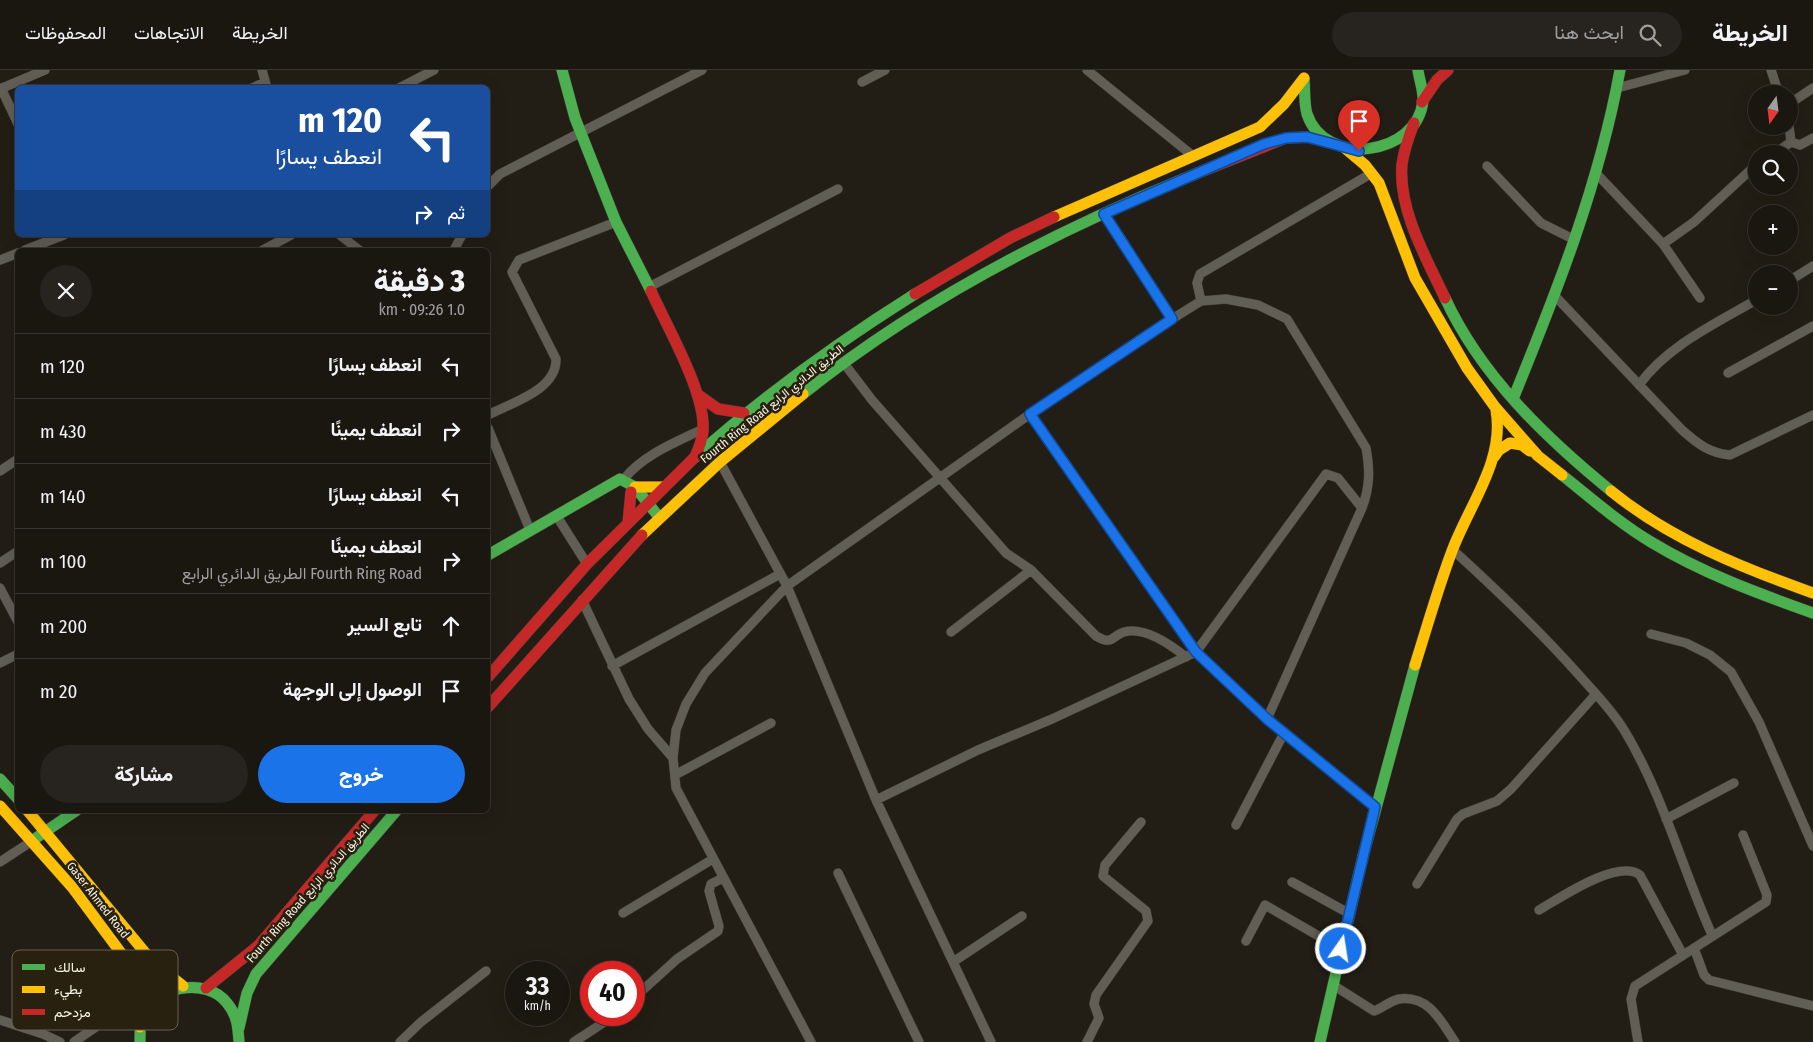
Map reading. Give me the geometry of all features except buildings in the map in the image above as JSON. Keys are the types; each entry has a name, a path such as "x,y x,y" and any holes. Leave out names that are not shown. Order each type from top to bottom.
{"main road":[{"path":"562,70 580,131 616,222 649,287 697,393 703,429 701,443 694,458"},
{"path":"1418,70 1423,90 1422,104"},
{"path":"1448,70 1437,80 1422,104 1414,122 1401,168 1413,223 1432,273 1452,312 1498,382 1537,425 1588,472 1662,526 1731,562 1813,593"},
{"path":"1513,399 1555,296 1575,240 1595,172 1620,70"},
{"path":"490,676 587,564 694,458 744,414 838,343 929,285 994,247 1087,201 1260,127 1285,104 1305,74"},
{"path":"1305,74 1302,93 1308,115 1320,134 1332,143 1346,149 1365,151 1384,147 1401,137 1414,122"},
{"name":"Fourth Ring Road الطريق الدائري الرابع","path":"490,706 582,600 656,520 720,462 843,362 938,300 1015,257 1104,214 1264,144 1286,138 1307,137 1332,143"},
{"path":"1346,149 1372,173 1382,190 1416,278 1467,368 1495,407 1538,456"},
{"path":"697,393 709,406 719,412 744,414"},
{"path":"1320,1042 1375,807 1453,550 1492,459 1500,428 1495,407"},
{"path":"1492,459 1499,450 1510,443 1522,445 1612,515 1659,547 1726,581 1813,613"},
{"path":"490,554 615,481 629,485 664,487"},
{"path":"629,485 656,520"},
{"path":"628,523 629,485"},
{"path":"0,779 15,796"},
{"name":"Gaser Ahmed Road","path":"0,806 72,887 119,950"},
{"name":"Gaser Ahmed Road","path":"30,813 143,950"},
{"path":"32,840 68,813"},
{"path":"206,988 258,946 371,813"},
{"name":"Fourth Ring Road الطريق الدائري الرابع","path":"240,1028 247,993 256,974 395,813"},
{"name":"Gaser Ahmed Road","path":"178,982 183,986"},
{"path":"178,987 206,988 228,1003 240,1028 240,1042"}],"street":[{"path":"15,118 1,88 45,70"},
{"path":"262,70 266,85"},
{"path":"405,85 434,70"},
{"path":"490,184 500,174 580,131 702,70"},
{"path":"862,82 884,70"},
{"path":"1087,70 1193,156"},
{"path":"1617,88 1686,70"},
{"path":"1772,70 1776,85"},
{"path":"1798,98 1813,88"},
{"path":"1790,135 1791,142"},
{"path":"1791,142 1800,146 1813,138"},
{"path":"1787,145 1791,142"},
{"path":"1488,166 1541,223 1575,240"},
{"path":"1595,172 1663,244 1700,298"},
{"path":"1663,244 1694,222 1748,172"},
{"path":"1201,301 1197,283 1200,274 1372,173"},
{"path":"649,287 838,189"},
{"path":"1104,214 1172,319"},
{"path":"490,414 540,388 551,378 556,368 556,359 512,272 515,264 519,260 616,222"},
{"path":"30,248 59,237"},
{"path":"266,248 287,237"},
{"path":"343,237 356,248"},
{"path":"0,260 15,254"},
{"path":"1798,275 1813,266"},
{"path":"1555,296 1682,430 1702,448 1716,454 1730,455 1813,415"},
{"path":"811,1042 676,788 673,758 676,730 686,704 705,673 786,586 1030,414 1201,301 1226,299 1258,305 1287,319 1366,448 1370,468 1369,489 1362,508 1267,719"},
{"path":"1639,385 1648,372 1682,344 1748,305"},
{"path":"1728,373 1813,326"},
{"path":"843,362 872,400 1006,553 1031,570 1096,636 1103,640 1111,640 1124,632 1135,631 1156,637 1186,657"},
{"path":"1030,414 1196,652 1267,719 1375,807"},
{"path":"629,485 632,470 655,454 703,429"},
{"path":"490,433 530,530"},
{"path":"0,471 15,460"},
{"path":"720,462 786,586 876,800 991,1042"},
{"path":"876,800 978,750 1196,652 1322,476 1331,474 1338,478 1362,508"},
{"path":"556,515 587,564"},
{"path":"1453,550 1513,603 1596,694 1624,729 1666,819 1690,887 1712,935"},
{"path":"0,563 15,553"},
{"path":"951,632 1031,570"},
{"path":"612,666 780,574"},
{"path":"0,588 15,616"},
{"path":"582,600 629,700 648,729 673,758"},
{"path":"1651,634 1686,643 1710,655 1731,672 1759,722 1813,846"},
{"path":"0,663 15,656"},
{"path":"1417,884 1457,819 1463,814 1497,801 1511,789 1596,694"},
{"path":"675,775 771,723"},
{"path":"1236,825 1284,732"},
{"path":"1666,819 1734,783"},
{"path":"1087,1042 1099,1018 1094,1004 1096,995 1148,921 1146,911 1103,876 1102,873 1105,865 1141,822"},
{"path":"1638,1042 1630,999 1632,990 1712,935 1763,905 1767,899 1743,835"},
{"path":"0,862 32,840"},
{"path":"623,913 713,859"},
{"path":"1539,910 1608,874 1630,869 1640,875 1683,955"},
{"path":"838,872 919,1042"},
{"path":"645,988 677,959 718,931 719,926 709,891 711,884 723,878"},
{"path":"1292,882 1350,914"},
{"path":"1246,941 1265,905 1341,949"},
{"path":"954,962 1022,916"},
{"path":"1694,948 1704,975 1709,980 1813,1006"},
{"path":"400,1042 421,1022 486,971"},
{"path":"1333,985 1374,1011 1398,1000 1411,999 1432,1007 1455,1042"},
{"path":"0,1020 12,1024"},
{"path":"574,1042 599,1026"},
{"path":"31,1030 60,1042"},
{"path":"74,1042 91,1030"}],"traffic: fast":[{"path":"562,70 575,118 616,222 651,291"},
{"path":"1304,79 1307,114 1317,131 1332,142 1350,148 1370,148 1388,144 1405,134 1417,120 1423,101 1418,70"},
{"path":"1513,399 1561,278 1589,196 1601,155 1620,70"},
{"path":"803,394 891,330 985,273 1083,223 1183,179"},
{"path":"694,458 801,371 915,294"},
{"path":"1445,298 1477,354 1517,404 1539,427 1611,491"},
{"path":"1562,475 1628,527 1670,553 1730,582 1813,613"},
{"path":"490,554 620,479 635,487 659,517"},
{"path":"1320,1042 1363,856 1415,665"},
{"path":"0,779 15,796"},
{"path":"36,838 73,813"},
{"path":"239,1028 247,993 256,974 394,813"},
{"path":"178,989 193,987 206,989 218,995 233,1012 239,1042"},
{"path":"140,1030 140,1042"}],"traffic: slow":[{"path":"1054,217 1260,127 1284,104 1304,78"},
{"path":"1346,149 1365,165 1379,183 1415,278 1467,368 1495,407 1538,456 1562,475"},
{"path":"642,535 720,462 803,394"},
{"path":"1415,665 1452,551 1491,465 1497,429 1496,410"},
{"path":"1494,457 1499,450 1510,443 1522,445 1530,451"},
{"path":"635,487 664,487"},
{"path":"1611,491 1657,524 1707,551 1813,593"},
{"path":"0,806 72,887 119,950"},
{"path":"29,813 143,950"},
{"path":"178,982 183,986"}],"traffic: jam":[{"path":"1422,102 1437,80 1448,70"},
{"path":"1414,123 1405,148 1402,164 1404,198 1415,233 1445,298"},
{"path":"1183,179 1286,138 1307,137 1332,143"},
{"path":"915,294 1010,238 1054,217"},
{"path":"651,291 684,360 698,398 703,431 695,457"},
{"path":"697,394 718,409 744,413"},
{"path":"490,675 587,564 694,458"},
{"path":"628,523 631,492"},
{"path":"490,705 642,535"},
{"path":"206,988 258,946 372,813"}],"route":[{"path":"1341,949 1375,807 1267,719 1196,652 1030,414 1172,319 1104,214 1264,144 1286,138 1307,137 1359,151"}]}
